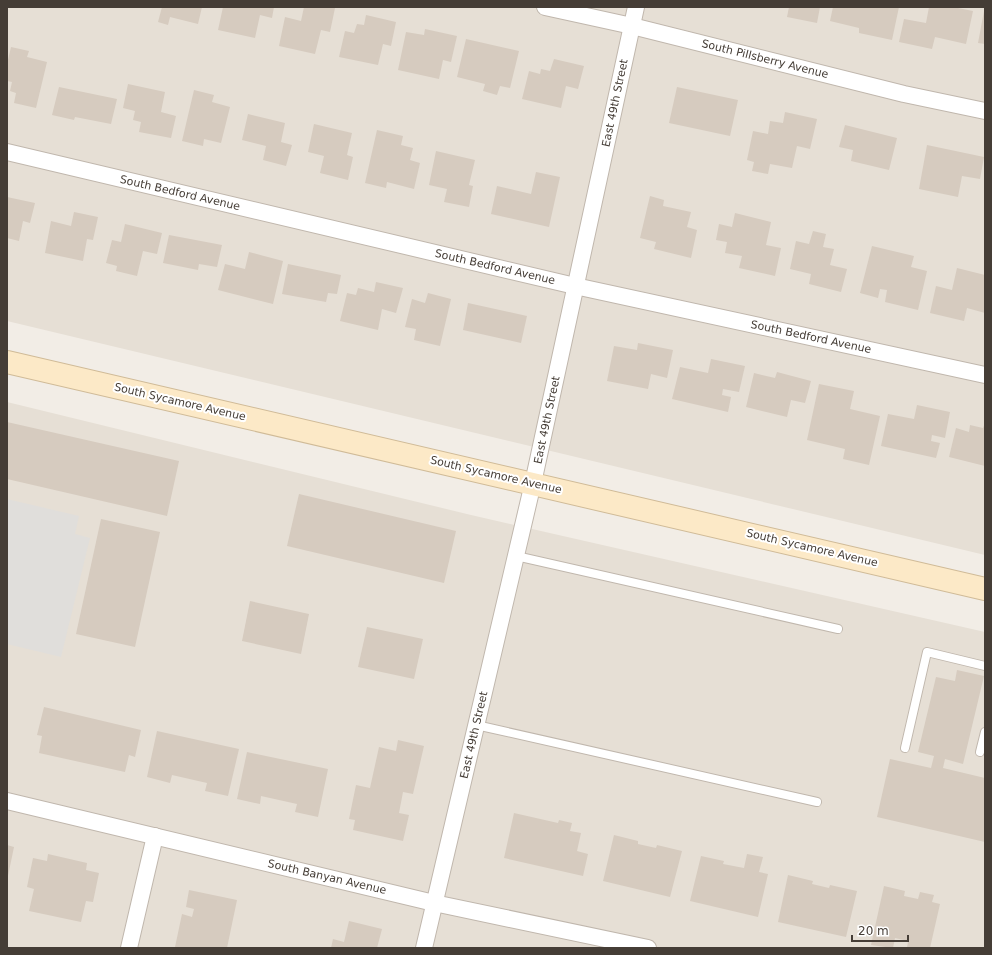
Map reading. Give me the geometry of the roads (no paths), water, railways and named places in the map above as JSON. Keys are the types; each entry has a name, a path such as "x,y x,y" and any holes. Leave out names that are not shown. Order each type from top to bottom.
{"main road":[{"name":"South Sycamore Avenue","path":"7,362 985,589"}],"street":[{"name":"South Pillsberry Avenue","path":"545,7 632,26 904,94 985,111"},
{"name":"East 49th Street","path":"424,948 533,484 636,7"},
{"name":"South Bedford Avenue","path":"7,152 575,286 985,375"},
{"name":"South Banyan Avenue","path":"7,801 434,903 648,948"},
{"path":"129,948 155,836"}],"lane":[{"path":"516,556 838,629"},
{"path":"905,748 927,652 985,666"},
{"path":"476,725 817,802"},
{"path":"980,752 985,732"}]}
